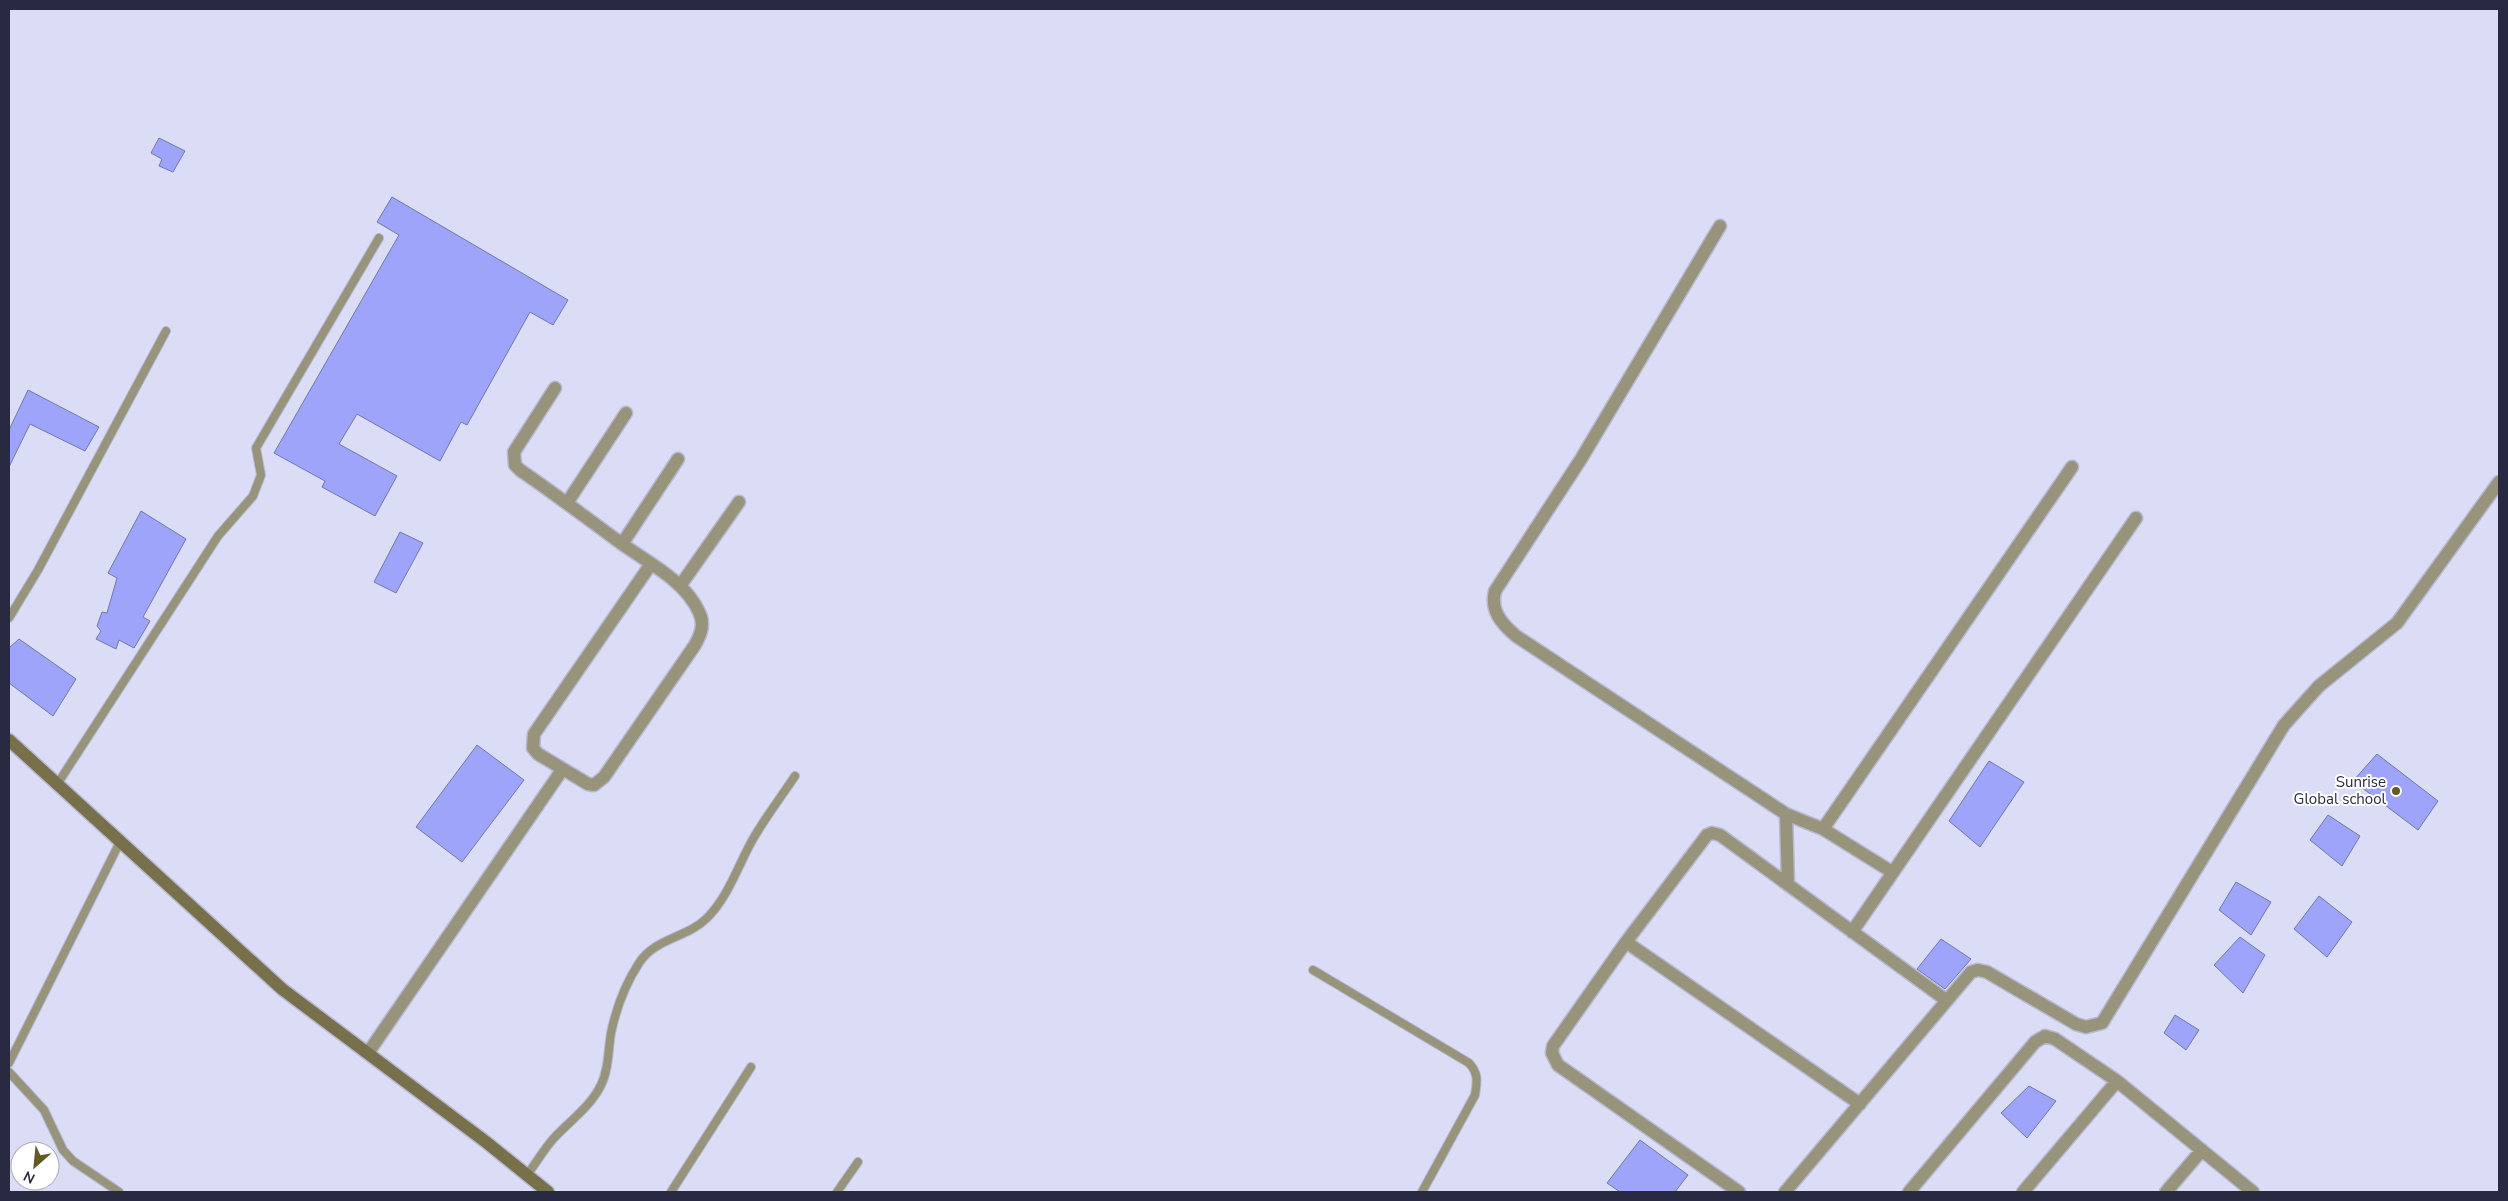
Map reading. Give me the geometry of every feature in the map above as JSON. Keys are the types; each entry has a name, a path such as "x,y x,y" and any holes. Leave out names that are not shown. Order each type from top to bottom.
{"main road":[{"path":"9,740 282,989 486,1142 548,1192"}],"street":[{"path":"1720,226 1580,459 1495,591 1494,607 1499,618 1516,636 1786,814 1823,829 1892,872"},
{"path":"555,388 514,452 513,458 520,470 567,502 680,586 698,611 702,627 695,645 600,782 588,784 562,770 533,748 534,734 650,564"},
{"path":"567,502 626,413"},
{"path":"622,544 678,459"},
{"path":"1823,829 2072,467"},
{"path":"1785,1192 1966,975 1978,970 1987,972 2076,1024 2086,1027 2102,1023 2284,725 2319,686 2397,623 2499,482"},
{"path":"680,586 739,502"},
{"path":"1852,932 2136,518"},
{"path":"368,1053 562,770"},
{"path":"1786,814 1788,885"},
{"path":"1739,1192 1553,1059 1553,1046 1626,942 1701,842 1712,833 1720,835 1946,1000"},
{"path":"1626,942 1860,1104"},
{"path":"1909,1192 2040,1037 2050,1036 2117,1082 2253,1192"},
{"path":"2023,1192 2117,1082"},
{"path":"2166,1192 2202,1150"}],"lane":[{"path":"58,784 218,536 253,496 261,475 256,448 378,238"},
{"path":"9,618 57,535 166,331"},
{"path":"527,1175 552,1140 588,1104 599,1090 605,1074 612,1030 627,983 640,961 653,947 691,930 707,918 734,877 753,840 794,776"},
{"path":"9,1063 120,842"},
{"path":"1313,970 1470,1063 1475,1069 1478,1078 1475,1095 1422,1192"},
{"path":"670,1192 751,1066"},
{"path":"9,1072 44,1110 63,1150 73,1161 118,1192"},
{"path":"837,1192 858,1162"}],"building":[{"path":"159,138 185,151 173,172 159,166 162,159 151,153"},
{"path":"392,197 568,300 553,325 530,312 467,425 461,422 440,461 357,414 339,444 397,476 375,516 322,487 325,481 274,453 399,235 377,222"},
{"path":"28,390 99,427 85,451 30,424 9,467 9,430"},
{"path":"141,511 186,539 143,617 150,621 134,648 119,640 116,649 96,639 101,631 97,626 102,612 107,613 117,578 108,573"},
{"path":"400,532 423,543 396,593 374,582"},
{"path":"19,639 76,679 53,716 9,683 9,648"},
{"path":"477,745 524,780 462,862 416,827"},
{"name":"Sunrise Global school","path":"2377,754 2438,801 2418,830 2353,781"},
{"path":"1989,761 2024,782 1980,847 1949,821"},
{"path":"2328,815 2360,836 2342,866 2310,840"},
{"path":"2236,882 2271,902 2251,935 2219,910"},
{"path":"2319,896 2352,922 2327,957 2294,929"},
{"path":"2240,937 2265,955 2243,993 2214,965"},
{"path":"1941,939 1971,959 1945,989 1917,969"},
{"path":"2175,1015 2199,1030 2186,1050 2164,1033"},
{"path":"2029,1086 2056,1101 2027,1138 2001,1113"},
{"path":"1640,1140 1688,1175 1675,1192 1620,1192 1607,1183"}],"place":[{"name":"Sunrise Global school","path":"2396,791"}]}
